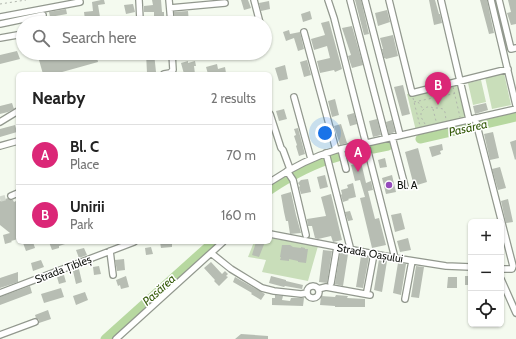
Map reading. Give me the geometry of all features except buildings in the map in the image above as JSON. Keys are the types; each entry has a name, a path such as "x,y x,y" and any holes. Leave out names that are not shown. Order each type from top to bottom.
{"street":[{"path":"139,0 140,16"},
{"path":"169,0 171,16"},
{"path":"254,0 258,16"},
{"path":"328,0 336,25 395,258"},
{"path":"350,0 389,137 405,186"},
{"path":"365,0 400,135"},
{"path":"389,0 412,93 508,69"},
{"path":"441,0 460,81 478,130 513,266 512,269 504,269"},
{"path":"491,0 516,105"},
{"path":"499,0 511,49 516,48"},
{"path":"0,17 80,2"},
{"path":"170,8 224,3"},
{"path":"38,16 43,15"},
{"path":"0,24 16,21"},
{"path":"304,32 346,169"},
{"path":"0,38 16,35"},
{"path":"172,60 172,72"},
{"path":"294,97 314,158"},
{"path":"272,181 289,170 314,158 340,150 367,145 389,137 436,125 516,108"},
{"path":"0,122 16,113"},
{"path":"0,117 12,116"},
{"path":"272,120 293,180 306,235"},
{"path":"0,146 16,142"},
{"path":"326,155 350,246"},
{"path":"11,196 16,194"},
{"name":"Strada Oașului","path":"272,234 395,258 446,266 468,267"},
{"name":"Strada Țibleș","path":"0,293 126,244"},
{"path":"116,339 221,244"},
{"path":"331,283 337,247"},
{"path":"110,251 113,275"},
{"path":"211,253 231,269 262,288 274,291 301,294 307,293"},
{"path":"307,293 308,288 311,286 315,286 318,289 326,287 369,293 374,254"},
{"path":"405,299 412,260"},
{"path":"504,286 516,313"},
{"path":"307,293 311,297 315,297 318,294 318,289"},
{"path":"0,335 35,322"}],"path":[{"path":"0,4 26,0"},
{"path":"452,83 460,117"},
{"path":"414,102 463,91"},
{"path":"412,93 421,130"},
{"path":"418,101 424,109"},
{"path":"433,108 436,117 436,125 425,124 421,117 421,112 427,107 439,108 444,110 446,121"}],"green space":[{"path":"504,73 511,105 492,109 485,77"},
{"path":"481,80 486,102 473,105 468,83"},
{"path":"460,81 469,119 416,131 407,94"},
{"path":"272,238 318,246 308,281 262,272 266,260 248,257 253,244 272,244"}],"waterway":[{"name":"Pasărea","path":"420,139 516,117"},
{"name":"Pasărea","path":"373,149 388,146"},
{"name":"Pasărea","path":"272,189 302,171 338,157"},
{"name":"Pasărea","path":"105,339 211,244"}],"tunnel":[{"path":"0,199 11,196"}],"place":[{"name":"Unirii","path":"438,105"},
{"name":"Bl. C","path":"358,172"},
{"name":"Bl. A","path":"389,185"}]}
